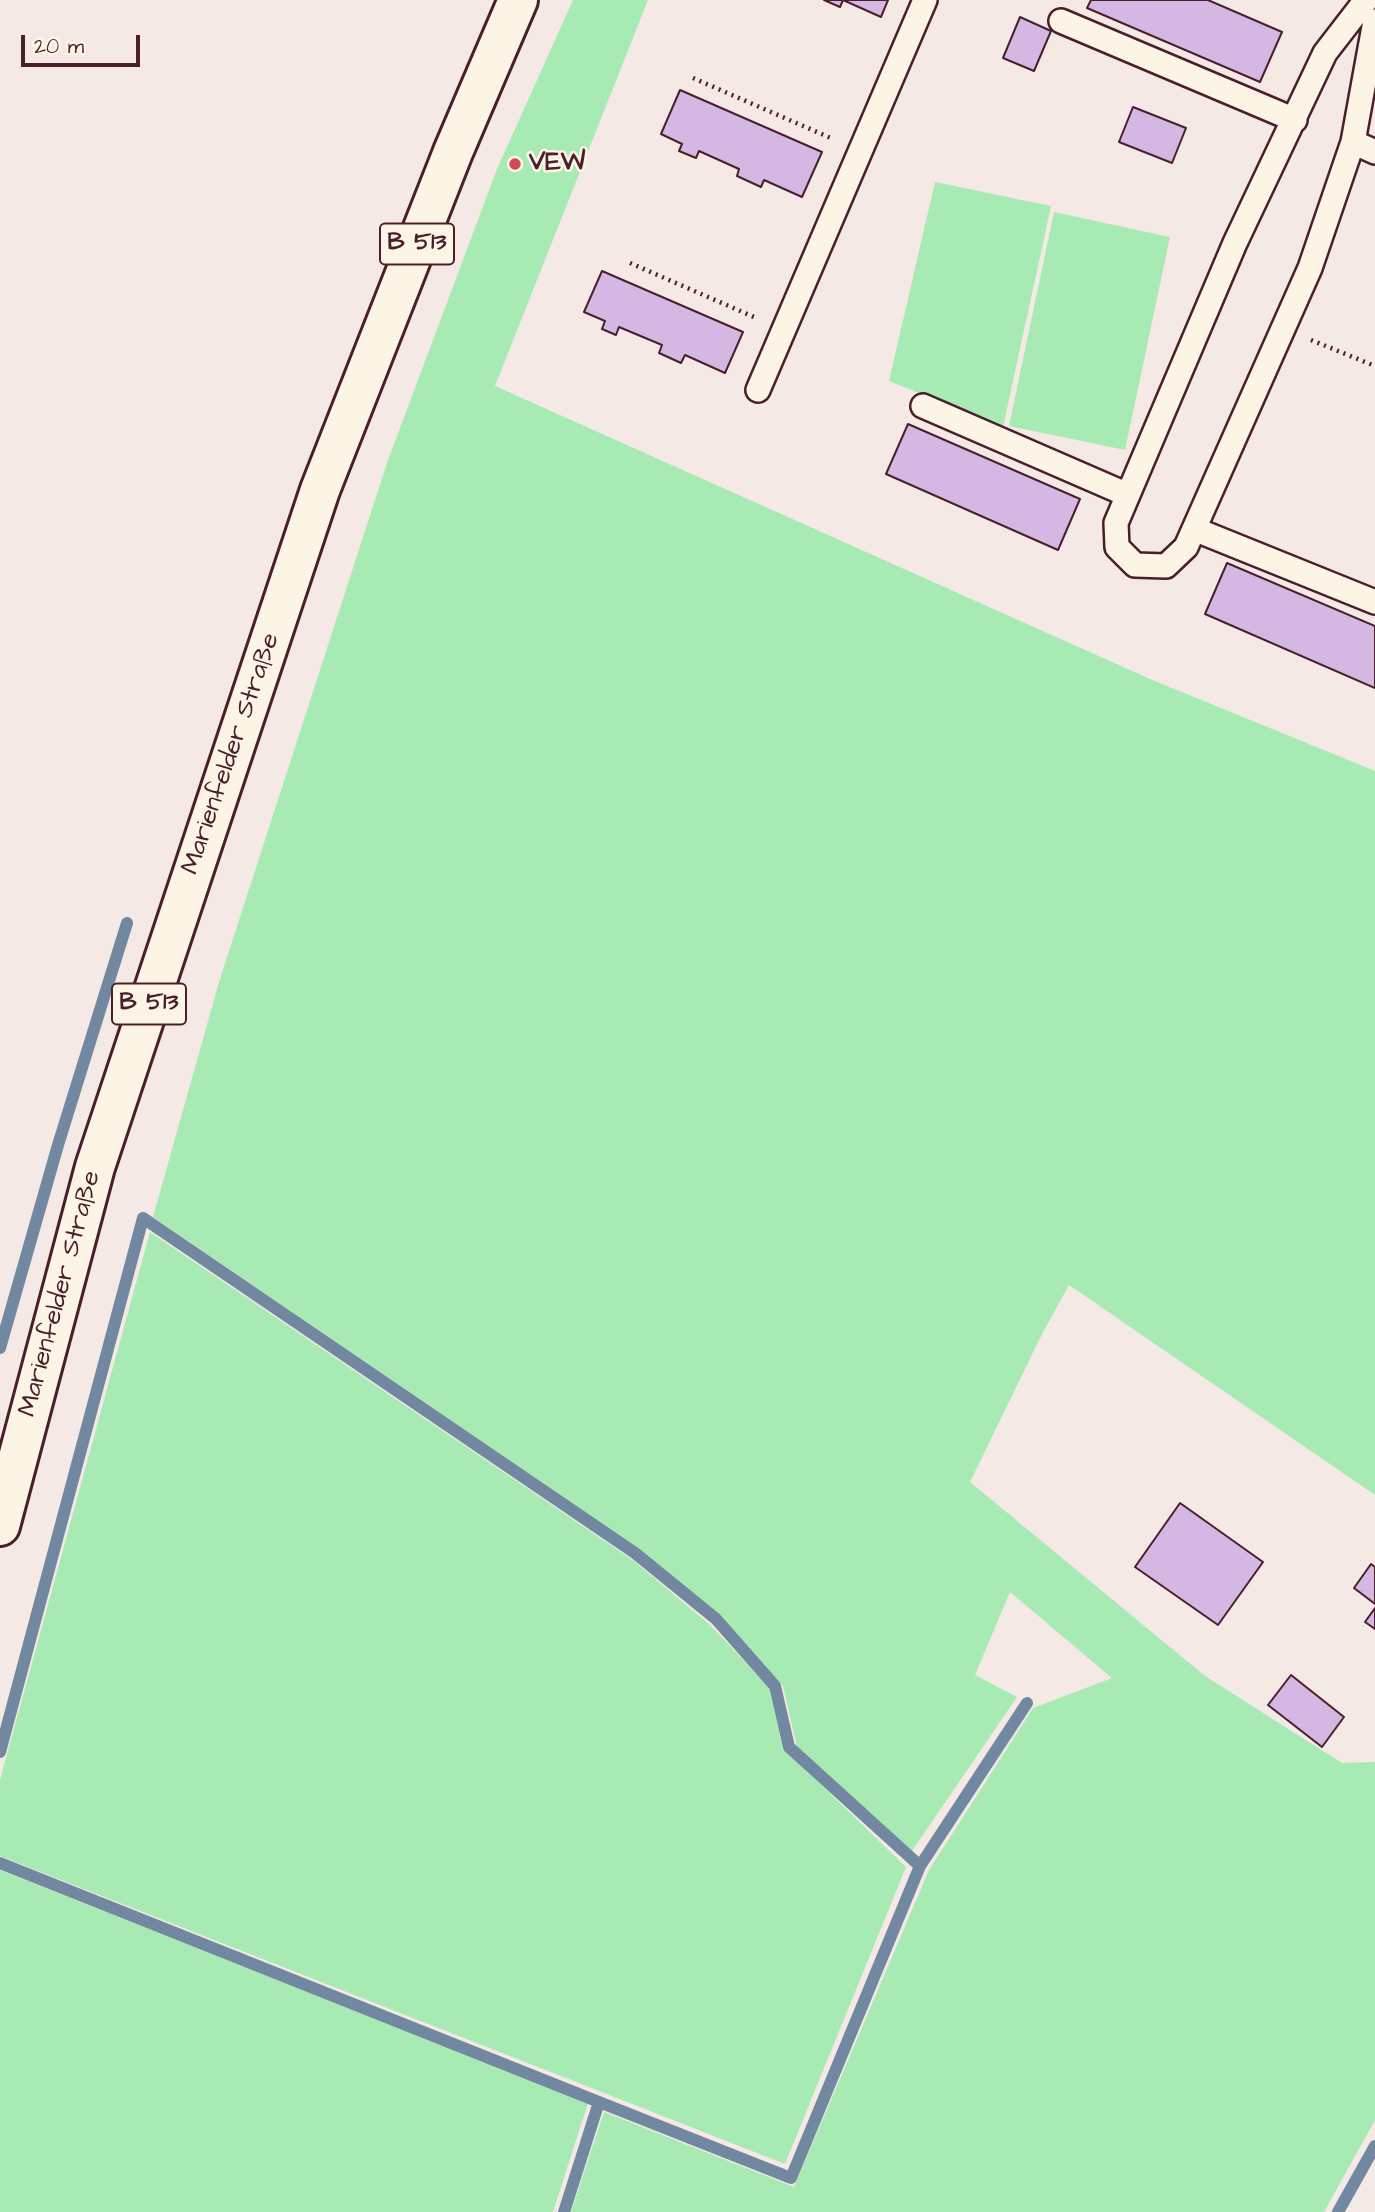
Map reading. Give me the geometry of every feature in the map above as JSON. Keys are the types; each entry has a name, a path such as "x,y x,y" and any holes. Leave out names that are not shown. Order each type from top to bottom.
{"main road":[{"name":"Marienfelder Straße","path":"0,1526 95,1167 316,503 453,152 518,0"}],"lane":[{"path":"758,390 925,0"},
{"path":"1366,0 1325,53 1235,243 1116,523 1117,547 1135,565 1166,566 1186,547 1310,268 1353,142 1375,21"},
{"path":"1061,21 1295,120"},
{"path":"1353,142 1375,152"},
{"path":"923,407 1128,495"},
{"path":"1194,529 1375,602"}],"path":[{"path":"693,78 860,150"},
{"path":"630,263 784,330"},
{"path":"1283,328 1375,366"}],"green space":[{"path":"573,0 648,0 495,386 1150,679 1375,771 1375,1495 1069,1285 1042,1334 970,1482 1205,1676 1342,1763 1375,1762 1375,2120 1324,2212 571,2212 604,2112 794,2187 929,1870 1033,1708 1112,1678 1010,1592 975,1675 1017,1697 912,1851 797,1747 783,1686 718,1616 638,1548 153,1217 219,982 387,463 497,169"},
{"path":"935,182 1051,206 1003,427 889,381"},
{"path":"1054,212 1170,237 1125,450 1009,426"},
{"path":"150,1232 634,1561 710,1625 769,1687 783,1748 906,1867 785,2164 0,1856 0,1780"},
{"path":"0,1870 588,2103 553,2212 0,2212"}],"building":[{"path":"824,0 843,0 840,7"},
{"path":"843,0 888,0 881,17"},
{"path":"1091,0 1208,0 1282,32 1260,82 1087,8"},
{"path":"1020,17 1051,31 1034,71 1003,58"},
{"path":"680,90 822,152 802,197 764,180 761,187 737,176 739,169 699,151 696,158 679,151 682,144 661,134"},
{"path":"1133,107 1186,128 1172,163 1119,142"},
{"path":"602,271 743,332 725,373 685,355 681,363 659,353 662,345 619,327 616,335 602,329 605,321 584,312"},
{"path":"908,424 1080,499 1058,550 886,474"},
{"path":"1227,563 1375,626 1375,688 1205,614"},
{"path":"1180,1503 1263,1562 1218,1625 1135,1567"},
{"path":"1371,1564 1375,1567 1375,1604 1354,1588"},
{"path":"1375,1608 1375,1629 1365,1622"},
{"path":"1291,1675 1344,1717 1322,1747 1268,1705"}],"waterway":[{"path":"0,1348 58,1145 127,923"},
{"path":"0,1752 143,1218 635,1553 716,1619 775,1686 789,1747 920,1866"},
{"path":"564,2212 599,2102 791,2178 920,1866 1027,1703"},
{"path":"0,1863 599,2102"},
{"path":"1338,2212 1375,2146"}],"place":[{"name":"VEW","path":"515,164"}]}
